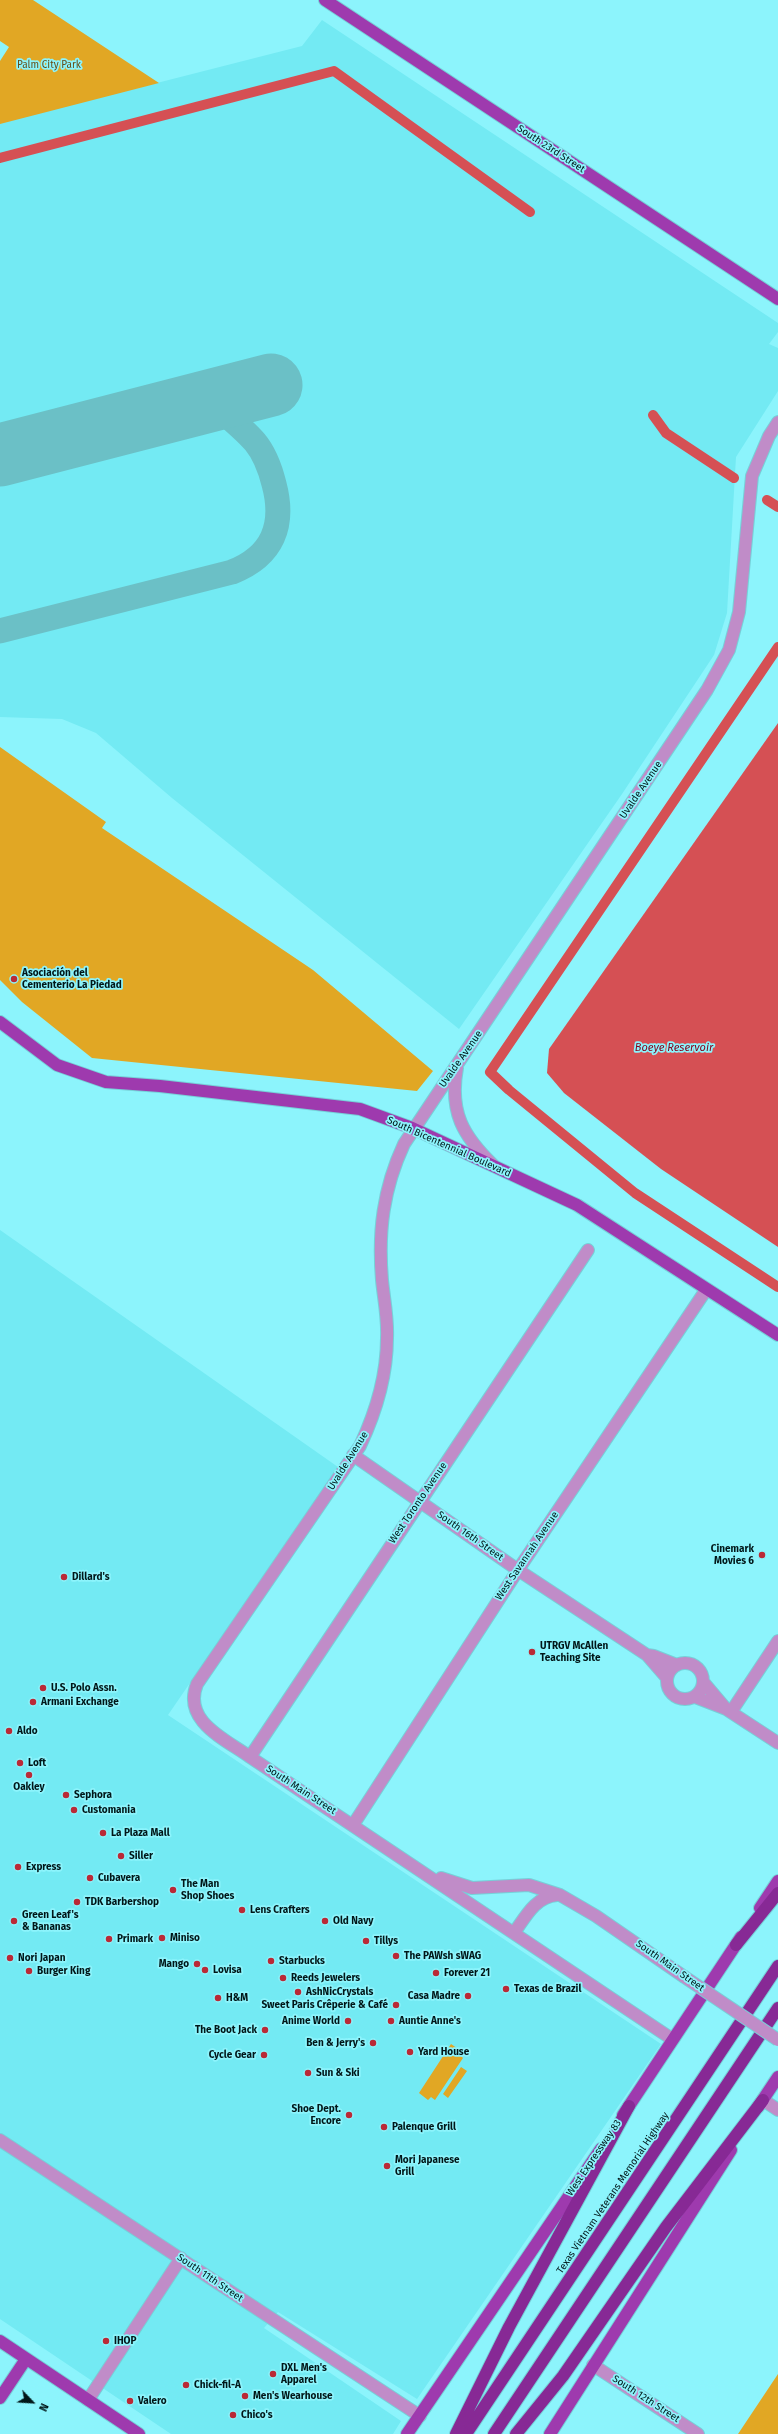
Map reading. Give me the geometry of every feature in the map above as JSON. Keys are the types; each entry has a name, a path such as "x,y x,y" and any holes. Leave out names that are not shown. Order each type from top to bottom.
{"highway":[{"path":"736,1945 778,1893"},
{"name":"Texas Vietnam Veterans Memorial Highway","path":"466,2434 778,1966"},
{"path":"494,2434 778,2008"},
{"path":"516,2434 563,2376 666,2227 763,2100"},
{"path":"456,2434 509,2327 629,2106"}],"main road":[{"name":"South 23rd Street","path":"325,0 778,299"},
{"name":"South Bicentennial Boulevard","path":"0,1022 57,1065 106,1082 160,1086 360,1109 412,1128 577,1205 706,1290 778,1335"},
{"name":"West Expressway 83","path":"407,2434 629,2106 778,1881"},
{"path":"550,2434 778,2077"},
{"path":"0,2341 139,2434"},
{"path":"0,2398 26,2359"}],"street":[{"name":"Uvalde Avenue","path":"194,1708 193,1698 197,1684 354,1455 369,1426 382,1383 386,1360 387,1317 382,1280 379,1233 389,1179 412,1128 459,1062 707,690 729,650 739,612 752,476 769,436 778,422"},
{"path":"459,1062 454,1084 456,1108 462,1128 478,1150 496,1167"},
{"name":"West Toronto Avenue","path":"250,1757 419,1501 588,1250"},
{"name":"West Savannah Avenue","path":"353,1825 518,1570 706,1290"},
{"name":"South 16th Street","path":"354,1455 518,1570 647,1656"},
{"path":"729,1710 778,1641"},
{"path":"647,1656 654,1656 677,1665"},
{"path":"647,1656 667,1678"},
{"path":"686,1663 696,1666 703,1675 704,1683 701,1691 695,1697 686,1700 675,1696 668,1687 667,1678 671,1670 677,1665 686,1663"},
{"path":"704,1683 729,1710"},
{"path":"695,1697 729,1710 778,1742"},
{"name":"South Main Street","path":"194,1708 204,1723 250,1757 672,2039"},
{"name":"South Main Street","path":"414,1866 455,1884 472,1888 530,1885 560,1895 596,1916 778,2040"},
{"path":"514,1933 537,1902 546,1896 560,1895"},
{"path":"763,2100 778,2110"},
{"name":"South 11th Street","path":"0,2140 420,2416"},
{"path":"88,2400 181,2258"},
{"name":"South 12th Street","path":"593,2365 698,2434"}],"shaded area":[{"path":"322,20 778,323 778,332 769,344 778,348 778,391 736,457 727,613 714,655 622,794 459,1029 172,798 96,733 62,719 0,717 0,123 302,46"},
{"path":"0,1230 338,1467 168,1715 661,2044 417,2399 278,2312 264,2328 401,2421 393,2434 171,2434 0,2319"}],"green space":[{"name":"Palm City Park","path":"0,0 33,0 159,83 0,124 0,61 9,47 0,41"},
{"path":"0,747 106,822 102,828 313,970 433,1071 417,1091 92,1058 22,1002 0,980"},
{"path":"451,2044 461,2051 459,2054 463,2058 435,2100 431,2097 428,2100 419,2093"},
{"path":"461,2067 467,2071 448,2098 443,2094"},
{"path":"778,2374 778,2434 738,2434"}],"water":[{"name":"Boeye Reservoir","path":"778,723 778,1247 661,1169 564,1093 547,1073 549,1049"}],"waterway":[{"path":"0,158 334,71 530,212"},
{"path":"653,415 666,433 734,478"},
{"path":"767,500 778,507"},
{"path":"778,647 490,1072 509,1090 635,1193 778,1287"}],"taxiway":[{"path":"0,631 232,572 246,565 266,548 276,526 278,513 277,499 269,467 262,451 250,436 210,401"}],"runway":[{"path":"0,455 271,385"}],"place":[{"name":"Asociación del Cementerio La Piedad","path":"14,979"},
{"name":"Cinemark Movies 6","path":"762,1555"},
{"name":"Dillard's","path":"64,1577"},
{"name":"UTRGV McAllen Teaching Site","path":"532,1652"},
{"name":"U.S. Polo Assn.","path":"43,1688"},
{"name":"Armani Exchange","path":"33,1702"},
{"name":"Aldo","path":"9,1731"},
{"name":"Loft","path":"20,1763"},
{"name":"Oakley","path":"29,1775"},
{"name":"Sephora","path":"66,1795"},
{"name":"Customania","path":"74,1810"},
{"name":"La Plaza Mall","path":"103,1833"},
{"name":"Siller","path":"121,1856"},
{"name":"Express","path":"18,1867"},
{"name":"Cubavera","path":"90,1878"},
{"name":"The Man Shop Shoes","path":"173,1890"},
{"name":"TDK Barbershop","path":"77,1902"},
{"name":"Lens Crafters","path":"242,1910"},
{"name":"Green Leaf's & Bananas","path":"14,1921"},
{"name":"Old Navy","path":"325,1921"},
{"name":"Miniso","path":"162,1938"},
{"name":"Primark","path":"109,1939"},
{"name":"Tillys","path":"366,1941"},
{"name":"The PAWsh sWAG","path":"396,1956"},
{"name":"Nori Japan","path":"10,1958"},
{"name":"Starbucks","path":"271,1961"},
{"name":"Mango","path":"197,1964"},
{"name":"Lovisa","path":"205,1970"},
{"name":"Burger King","path":"29,1971"},
{"name":"Forever 21","path":"436,1973"},
{"name":"Reeds Jewelers","path":"283,1978"},
{"name":"Texas de Brazil","path":"506,1989"},
{"name":"AshNicCrystals","path":"298,1992"},
{"name":"Casa Madre","path":"468,1996"},
{"name":"H&M","path":"218,1998"},
{"name":"Sweet Paris Crêperie & Café","path":"396,2005"},
{"name":"Anime World","path":"348,2021"},
{"name":"Auntie Anne's","path":"391,2021"},
{"name":"The Boot Jack","path":"265,2030"},
{"name":"Ben & Jerry's","path":"373,2043"},
{"name":"Yard House","path":"410,2052"},
{"name":"Cycle Gear","path":"264,2055"},
{"name":"Sun & Ski","path":"308,2073"},
{"name":"Shoe Dept. Encore","path":"349,2115"},
{"name":"Palenque Grill","path":"384,2127"},
{"name":"Mori Japanese Grill","path":"387,2166"},
{"name":"IHOP","path":"106,2341"},
{"name":"DXL Men's Apparel","path":"273,2374"},
{"name":"Chick-fil-A","path":"186,2385"},
{"name":"Men's Wearhouse","path":"245,2396"},
{"name":"Valero","path":"130,2401"},
{"name":"Chico's","path":"233,2415"}]}
